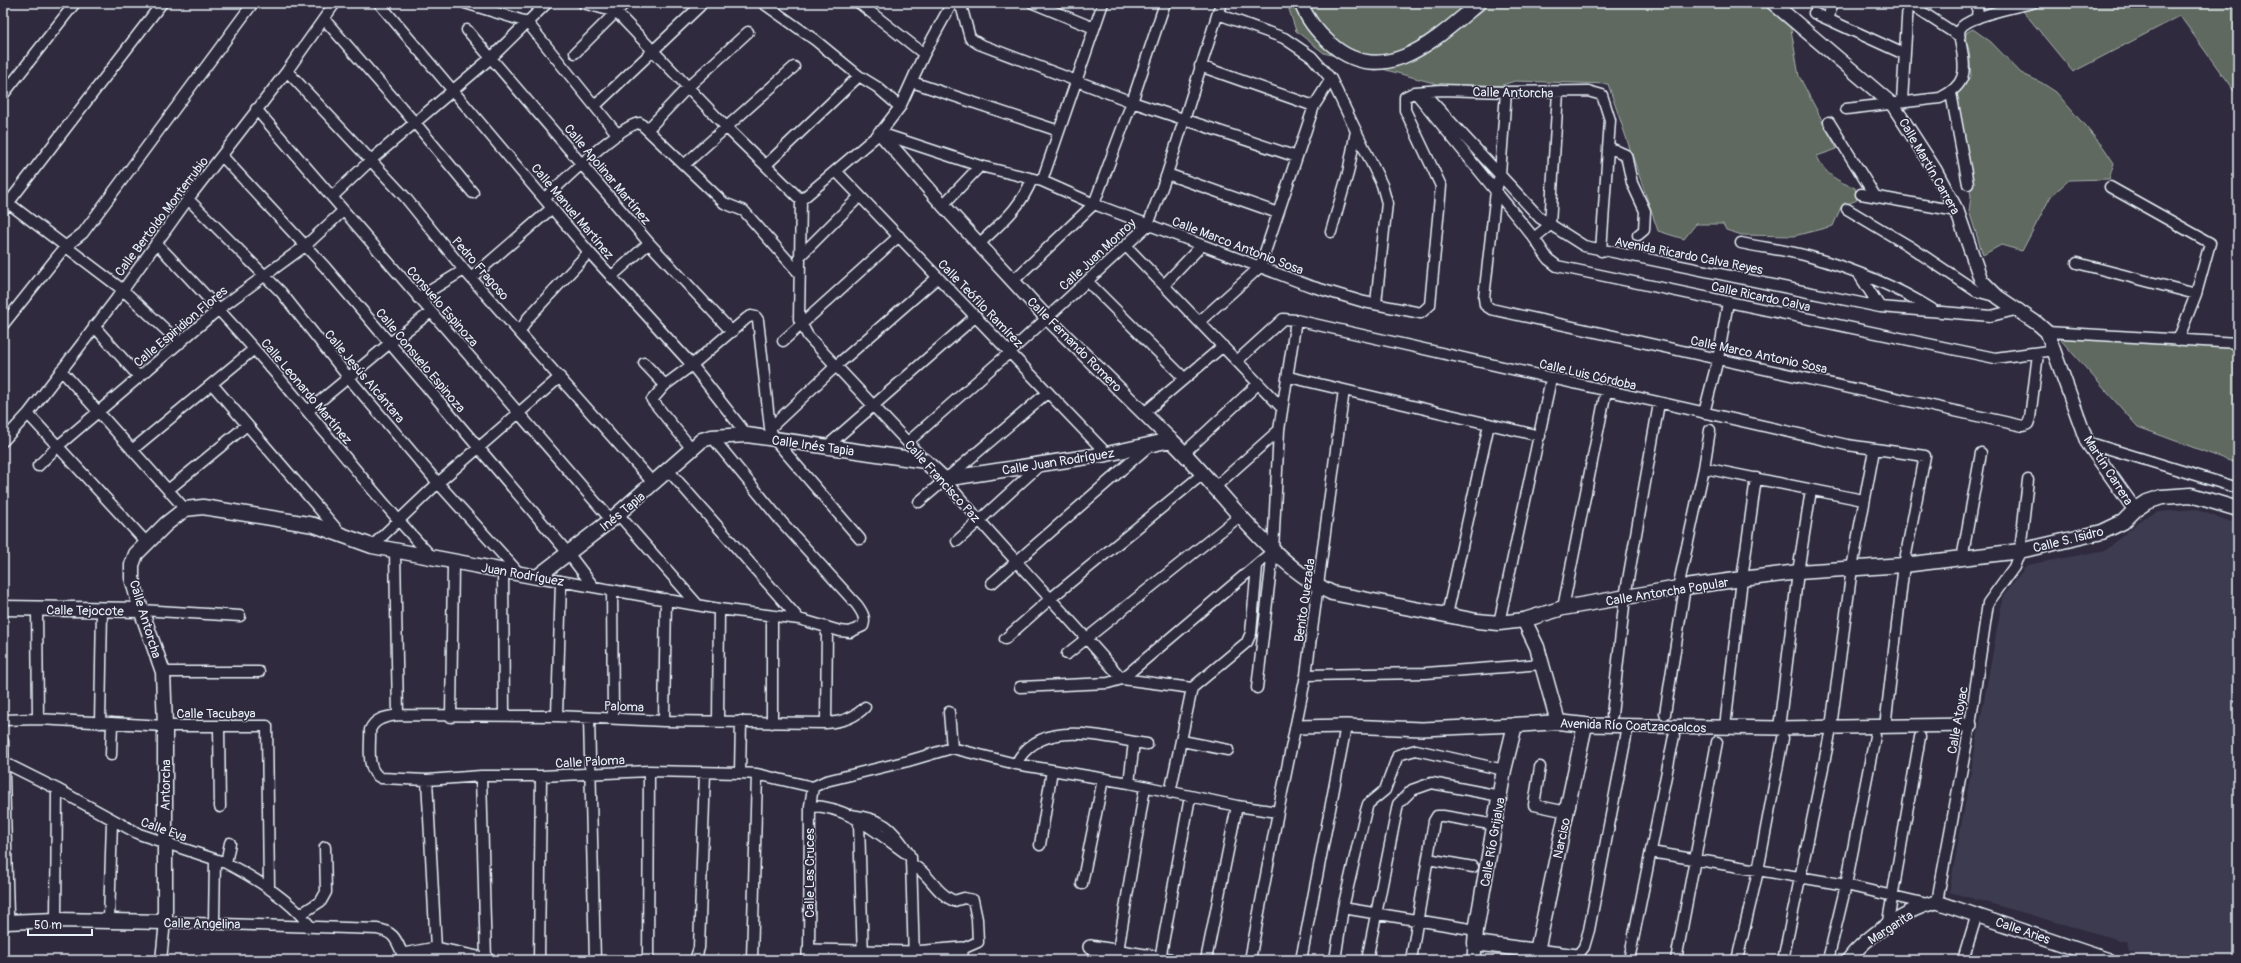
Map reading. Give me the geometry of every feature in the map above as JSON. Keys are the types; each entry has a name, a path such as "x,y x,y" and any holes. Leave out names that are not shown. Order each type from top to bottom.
{"main road":[{"name":"Calle Inés Tapia","path":"702,442 747,435 772,434 826,447 925,461"},
{"name":"Calle Fernando Romero","path":"1171,440 1204,473 1274,551 1303,577 1319,587"},
{"name":"Calle Juan Rodríguez","path":"944,479 1044,462 1107,454 1171,440"},
{"name":"Inés Tapia","path":"537,577 615,517 702,442"},
{"name":"Calle Francisco Paz","path":"925,461 944,479"},
{"name":"Martín Carrera","path":"2135,510 2147,502 2162,497 2191,494 2238,510"},
{"name":"Juan Rodríguez","path":"185,509 203,507 314,525 340,533 372,546 453,563 537,577"},
{"name":"Calle Antorcha","path":"165,726 163,672 141,610 132,578 132,565 136,554 146,542 185,509"},
{"name":"Calle S. Isidro","path":"2020,551 2102,532 2123,522 2135,510"},
{"name":"Calle Antorcha Popular","path":"1319,587 1332,593 1477,621 1500,623 1524,620 1563,608 1681,587 1742,578 1798,572 1904,565 2020,551"},
{"name":"Calle Tejocote","path":"3,608 141,610"},
{"path":"1524,620 1537,646 1558,722"},
{"name":"Avenida Río Coatzacoalcos","path":"1515,725 1558,722 1586,725"},
{"name":"Calle Río Grijalva","path":"1476,936 1496,825 1504,770 1515,725"},
{"name":"Narciso","path":"1528,953 1567,812 1586,725"},
{"name":"Antorcha","path":"165,726 165,922"},
{"name":"Calle Angelina","path":"4,923 56,920 165,922"},
{"path":"1476,936 1528,953"}],"street":[{"path":"3,95 75,3"},
{"path":"162,3 5,204 123,290 180,344"},
{"path":"3,325 66,247 83,233 253,3"},
{"name":"Calle Bertoldo Monterrubio","path":"3,441 28,414 123,290 188,199 222,156 256,109 287,71 336,3"},
{"name":"Calle Manuel Martínez","path":"379,3 589,252 692,365 747,435"},
{"path":"465,3 527,22 618,135"},
{"path":"333,196 371,160 416,124 492,57 547,3"},
{"path":"583,3 616,12 727,128 801,200 798,272 799,319 801,326"},
{"path":"576,53 625,3"},
{"path":"763,3 815,40 859,76 877,87 900,107"},
{"path":"859,3 924,54"},
{"path":"801,200 880,133 900,107 924,54 952,3"},
{"path":"957,3 962,9 970,38 979,44 1132,102 1297,157"},
{"path":"1033,3 1094,28"},
{"path":"979,244 1018,206 1037,180 1059,131 1103,3"},
{"path":"1013,281 1094,204 1132,102 1165,3"},
{"name":"Calle Juan Monroy","path":"908,442 1010,352 1148,225 1167,174 1221,3"},
{"path":"1301,3 1305,14 1318,32 1338,50 1361,60 1385,62 1406,56 1423,47 1479,3"},
{"name":"Calle Martín Carrera","path":"1773,3 1897,103 1957,211 1981,280 1998,297 2018,309 2047,332 2055,350"},
{"path":"1829,20 1831,3"},
{"path":"1897,103 1904,54 1908,3 1959,36"},
{"path":"1977,18 1978,3"},
{"path":"1846,109 1940,98 1951,93 1962,79 1965,68 1959,36 1960,29 1965,24 1977,18 2026,4"},
{"path":"595,106 700,6"},
{"path":"1814,13 1904,54"},
{"path":"1218,14 1284,38 1312,57 1331,79 1382,185 1387,203 1376,303"},
{"path":"324,19 416,124 473,193"},
{"name":"Calle Apolinar Martínez","path":"467,30 492,57 649,243 732,332"},
{"path":"648,129 688,87 748,32"},
{"path":"1200,66 1314,106"},
{"path":"684,165 794,67"},
{"name":"Pedro Fragoso","path":"287,71 371,160 468,274 654,484"},
{"path":"766,165 859,76"},
{"path":"1200,321 1260,267 1314,106 1331,79"},
{"path":"912,82 1059,131"},
{"name":"Calle Antorcha","path":"1428,308 1441,186 1405,110 1405,97 1420,92 1441,90 1506,92 1588,91 1602,95 1610,120 1608,147"},
{"name":"Avenida Ricardo Calva Reyes","path":"1420,92 1500,174 1540,218 1584,246 1601,251 1880,307 1934,310 1991,316 2018,309"},
{"name":"Calle Ricardo Calva","path":"1420,92 1534,238 1548,259 1557,266 1995,358 2038,354 2055,350"},
{"path":"1496,191 1500,174 1506,92"},
{"path":"1534,238 1550,225 1558,92"},
{"path":"1951,93 1968,184"},
{"name":"Consuelo Espinoza","path":"256,109 333,196 343,211 518,414 697,604"},
{"path":"1829,122 1875,196"},
{"path":"544,198 582,163 633,123 640,123 724,203 744,211 798,272"},
{"path":"1331,232 1348,174 1356,131"},
{"name":"Calle Marco Antonio Sosa","path":"880,133 980,166 1037,180 1148,225 1310,286 1421,313 1428,308"},
{"name":"Calle Fernando Romero","path":"880,133 943,205 1047,318 1171,440"},
{"path":"1601,251 1608,147 1626,155 1632,183 1645,211 1644,230 1638,235"},
{"name":"Calle Consuelo Espinoza","path":"222,156 305,246 390,343 568,553 593,586"},
{"path":"943,205 980,166"},
{"name":"Calle Teófilo Ramírez","path":"836,171 1107,454"},
{"path":"1167,174 1278,213"},
{"path":"2110,187 2210,242 2196,294 2178,340"},
{"name":"Calle Marco Antonio Sosa","path":"1496,191 1485,305 1491,309 2023,426 2028,424 2038,354"},
{"path":"1861,194 1957,211"},
{"path":"799,257 860,196"},
{"name":"Calle Jesús Alcántara","path":"188,199 281,292 348,377 438,483 519,573"},
{"path":"418,298 468,274 552,208"},
{"path":"1847,209 1909,246 1976,291 1998,297"},
{"name":"Calle Espiridion Flores","path":"38,466 58,446 180,344 219,309 305,246 343,211"},
{"path":"783,341 899,236"},
{"name":"Calle Leonardo Martínez","path":"156,243 219,309 308,412 398,522 434,559"},
{"path":"612,277 649,243"},
{"path":"1741,243 1810,257 1858,273 1908,294 1934,310"},
{"path":"1164,285 1202,245"},
{"path":"1126,246 1200,321 1282,408"},
{"path":"520,332 528,318 589,252"},
{"path":"2077,263 2196,294"},
{"path":"1858,273 1880,307"},
{"path":"772,434 837,365 938,277"},
{"path":"1087,281 1184,378"},
{"path":"1704,414 1718,359 1728,302"},
{"path":"308,412 348,377 431,312"},
{"path":"702,442 652,400 665,385 692,365 751,316 758,320 772,434 860,539"},
{"path":"826,447 976,316"},
{"path":"1237,361 1283,319 1296,320 1289,377 1279,430 1274,551 1257,688"},
{"name":"Calle Luis Córdoba","path":"1296,320 1704,414 1874,450 1925,456 1904,565"},
{"path":"94,326 139,377"},
{"name":"Calle Francisco Paz","path":"801,326 808,336 837,365 925,461"},
{"path":"2047,332 2238,343"},
{"path":"1144,413 1223,346"},
{"path":"132,450 254,349"},
{"name":"Martín Carrera","path":"2055,350 2088,442 2135,510"},
{"path":"644,363 665,385"},
{"path":"61,370 185,509"},
{"path":"372,546 438,483 480,449 560,377"},
{"path":"1289,377 1540,436"},
{"path":"1500,623 1552,379"},
{"path":"212,384 340,533"},
{"path":"1184,453 1258,384"},
{"name":"Benito Quezada","path":"1250,960 1306,675 1319,587 1344,390"},
{"path":"1563,608 1606,391"},
{"path":"918,502 1048,392"},
{"path":"1612,715 1625,597 1659,403"},
{"path":"28,414 146,542"},
{"path":"1447,615 1489,424"},
{"path":"168,490 247,425"},
{"path":"1215,487 1279,430"},
{"path":"1665,714 1681,587 1710,430"},
{"name":"Juan Rodríguez","path":"537,577 697,604 719,610 799,619 827,628 850,632 863,626 865,622 863,614 857,605 781,521 702,442"},
{"path":"2088,442 2238,488"},
{"path":"992,583 1150,445"},
{"path":"1784,960 1830,730 1852,568 1863,500 1874,450"},
{"path":"1962,559 1982,454"},
{"path":"957,541 980,522 1044,462"},
{"path":"1704,468 1863,500"},
{"path":"669,471 799,619"},
{"path":"1005,639 1050,599 1204,473"},
{"path":"1725,727 1742,578 1756,478"},
{"name":"Calle Francisco Paz","path":"944,479 1015,562 1122,679"},
{"name":"Calle Atoyac","path":"1932,903 1970,725 1988,603 2014,567 2020,551 2028,480"},
{"path":"1737,960 1758,871 1781,733 1798,572 1811,490"},
{"path":"1068,654 1241,515"},
{"path":"395,551 398,715"},
{"path":"1122,679 1274,551"},
{"path":"451,717 453,563"},
{"path":"1885,727 1904,565"},
{"path":"1170,793 1192,688 1247,642 1251,633 1257,566"},
{"path":"503,571 504,716"},
{"path":"556,716 561,581"},
{"path":"612,590 613,717"},
{"path":"664,721 666,599"},
{"path":"37,609 38,719"},
{"path":"100,723 102,610"},
{"name":"Calle Tejocote","path":"141,610 240,616"},
{"path":"718,721 719,610"},
{"path":"772,617 772,723"},
{"path":"826,723 827,628"},
{"path":"1306,675 1426,673 1543,664"},
{"path":"163,672 259,672"},
{"path":"1020,687 1108,683 1122,679 1192,688"},
{"name":"Paloma","path":"371,769 370,730 372,725 384,717 398,715 451,717 613,717 664,721 826,723 839,722 859,714 865,707"},
{"path":"949,712 952,748"},
{"path":"589,718 592,773 595,960"},
{"name":"Calle Tacubaya","path":"3,720 38,719 165,726 267,726 269,888"},
{"path":"740,773 741,721"},
{"path":"112,723 112,755"},
{"name":"Avenida Río Coatzacoalcos","path":"1296,727 1346,726 1422,729 1515,725"},
{"name":"Avenida Río Coatzacoalcos","path":"1586,725 1725,727 1781,733 1885,727 1970,725"},
{"path":"219,726 220,807"},
{"path":"1302,960 1346,726"},
{"path":"1528,953 1577,958 1584,947 1589,930 1628,726"},
{"path":"1016,764 1028,746 1050,735 1071,734 1148,744"},
{"path":"1629,960 1674,736"},
{"path":"1828,960 1846,886 1875,736"},
{"path":"1887,927 1891,896 1920,737"},
{"path":"3,741 8,915 4,923"},
{"path":"1182,741 1228,750"},
{"path":"1129,783 1134,742"},
{"path":"1676,960 1717,742"},
{"path":"813,787 826,781 874,768 908,761 952,748 1016,764 1129,783 1190,797 1278,812"},
{"path":"1335,960 1343,908 1368,804 1385,790 1398,755 1416,750 1504,770"},
{"name":"Calle Eva","path":"3,763 57,789 112,821 139,834 164,844 226,864 269,888 301,914 310,926"},
{"path":"1540,767 1534,805 1567,812"},
{"name":"Calle Paloma","path":"371,769 375,775 381,778 427,780 481,776 541,776 649,771 740,773 757,774 813,787"},
{"path":"1040,844 1052,770"},
{"path":"648,960 649,771"},
{"path":"695,960 699,948 705,773"},
{"path":"752,960 757,774"},
{"path":"403,958 436,949 486,960 481,776"},
{"path":"539,960 541,776"},
{"path":"1082,884 1103,779"},
{"path":"427,780 436,949"},
{"path":"1367,960 1398,804 1412,790 1432,783 1500,796"},
{"name":"Calle Las Cruces","path":"809,955 810,806 813,787"},
{"path":"1118,951 1145,787"},
{"path":"56,920 57,789"},
{"path":"1090,947 1166,960 1190,797"},
{"path":"810,806 822,805 850,815 872,817 887,826 898,837 911,861 914,957"},
{"path":"1206,960 1237,806"},
{"path":"809,955 914,957 962,954 978,942 977,919 973,900 964,898 954,901 944,897 933,886 921,869 850,815"},
{"path":"1411,960 1434,821 1437,816 1496,825"},
{"path":"110,920 112,821"},
{"path":"859,822 863,956"},
{"path":"226,864 230,843"},
{"path":"301,914 321,901 326,892 325,847"},
{"path":"1651,852 1846,886 1932,903"},
{"path":"1428,859 1473,867"},
{"path":"214,922 215,860"},
{"name":"Calle Aries","path":"1932,903 1977,914 2109,960"},
{"name":"Margarita","path":"1848,960 1872,936 1932,903"},
{"path":"1343,908 1419,919 1476,936"},
{"path":"1964,960 1977,914"},
{"path":"161,960 165,922"},
{"name":"Calle Angelina","path":"165,922 214,922 377,929 389,931 396,938 403,958"},
{"name":"Calle Río Grijalva","path":"1474,960 1476,936"}],"shaded area":[{"path":"1287,3 1794,3 1788,12 1799,76 1837,149 1817,156 1823,168 1827,172 1842,183 1855,188 1857,200 1841,207 1833,226 1794,236 1742,235 1726,230 1723,224 1696,224 1684,239 1658,231 1608,84 1515,81 1499,86 1441,85 1324,53 1296,31"},
{"path":"2055,3 2238,3 2238,93 2236,94 2180,16 2073,72 2023,11"},
{"path":"1973,29 1991,42 2021,73 2042,83 2056,92 2104,148 2114,163 2109,179 2069,180 2051,196 2022,251 2001,245 1983,255 1969,211 1971,196 1953,99 1971,76 1969,50 1965,37 1967,32"},
{"path":"2059,338 2238,348 2238,464 2138,427"},
{"path":"2194,509 2238,524 2238,960 2156,960 2129,951 2127,942 1949,892 2003,596 2027,565 2106,550 2143,518 2159,512"}]}
